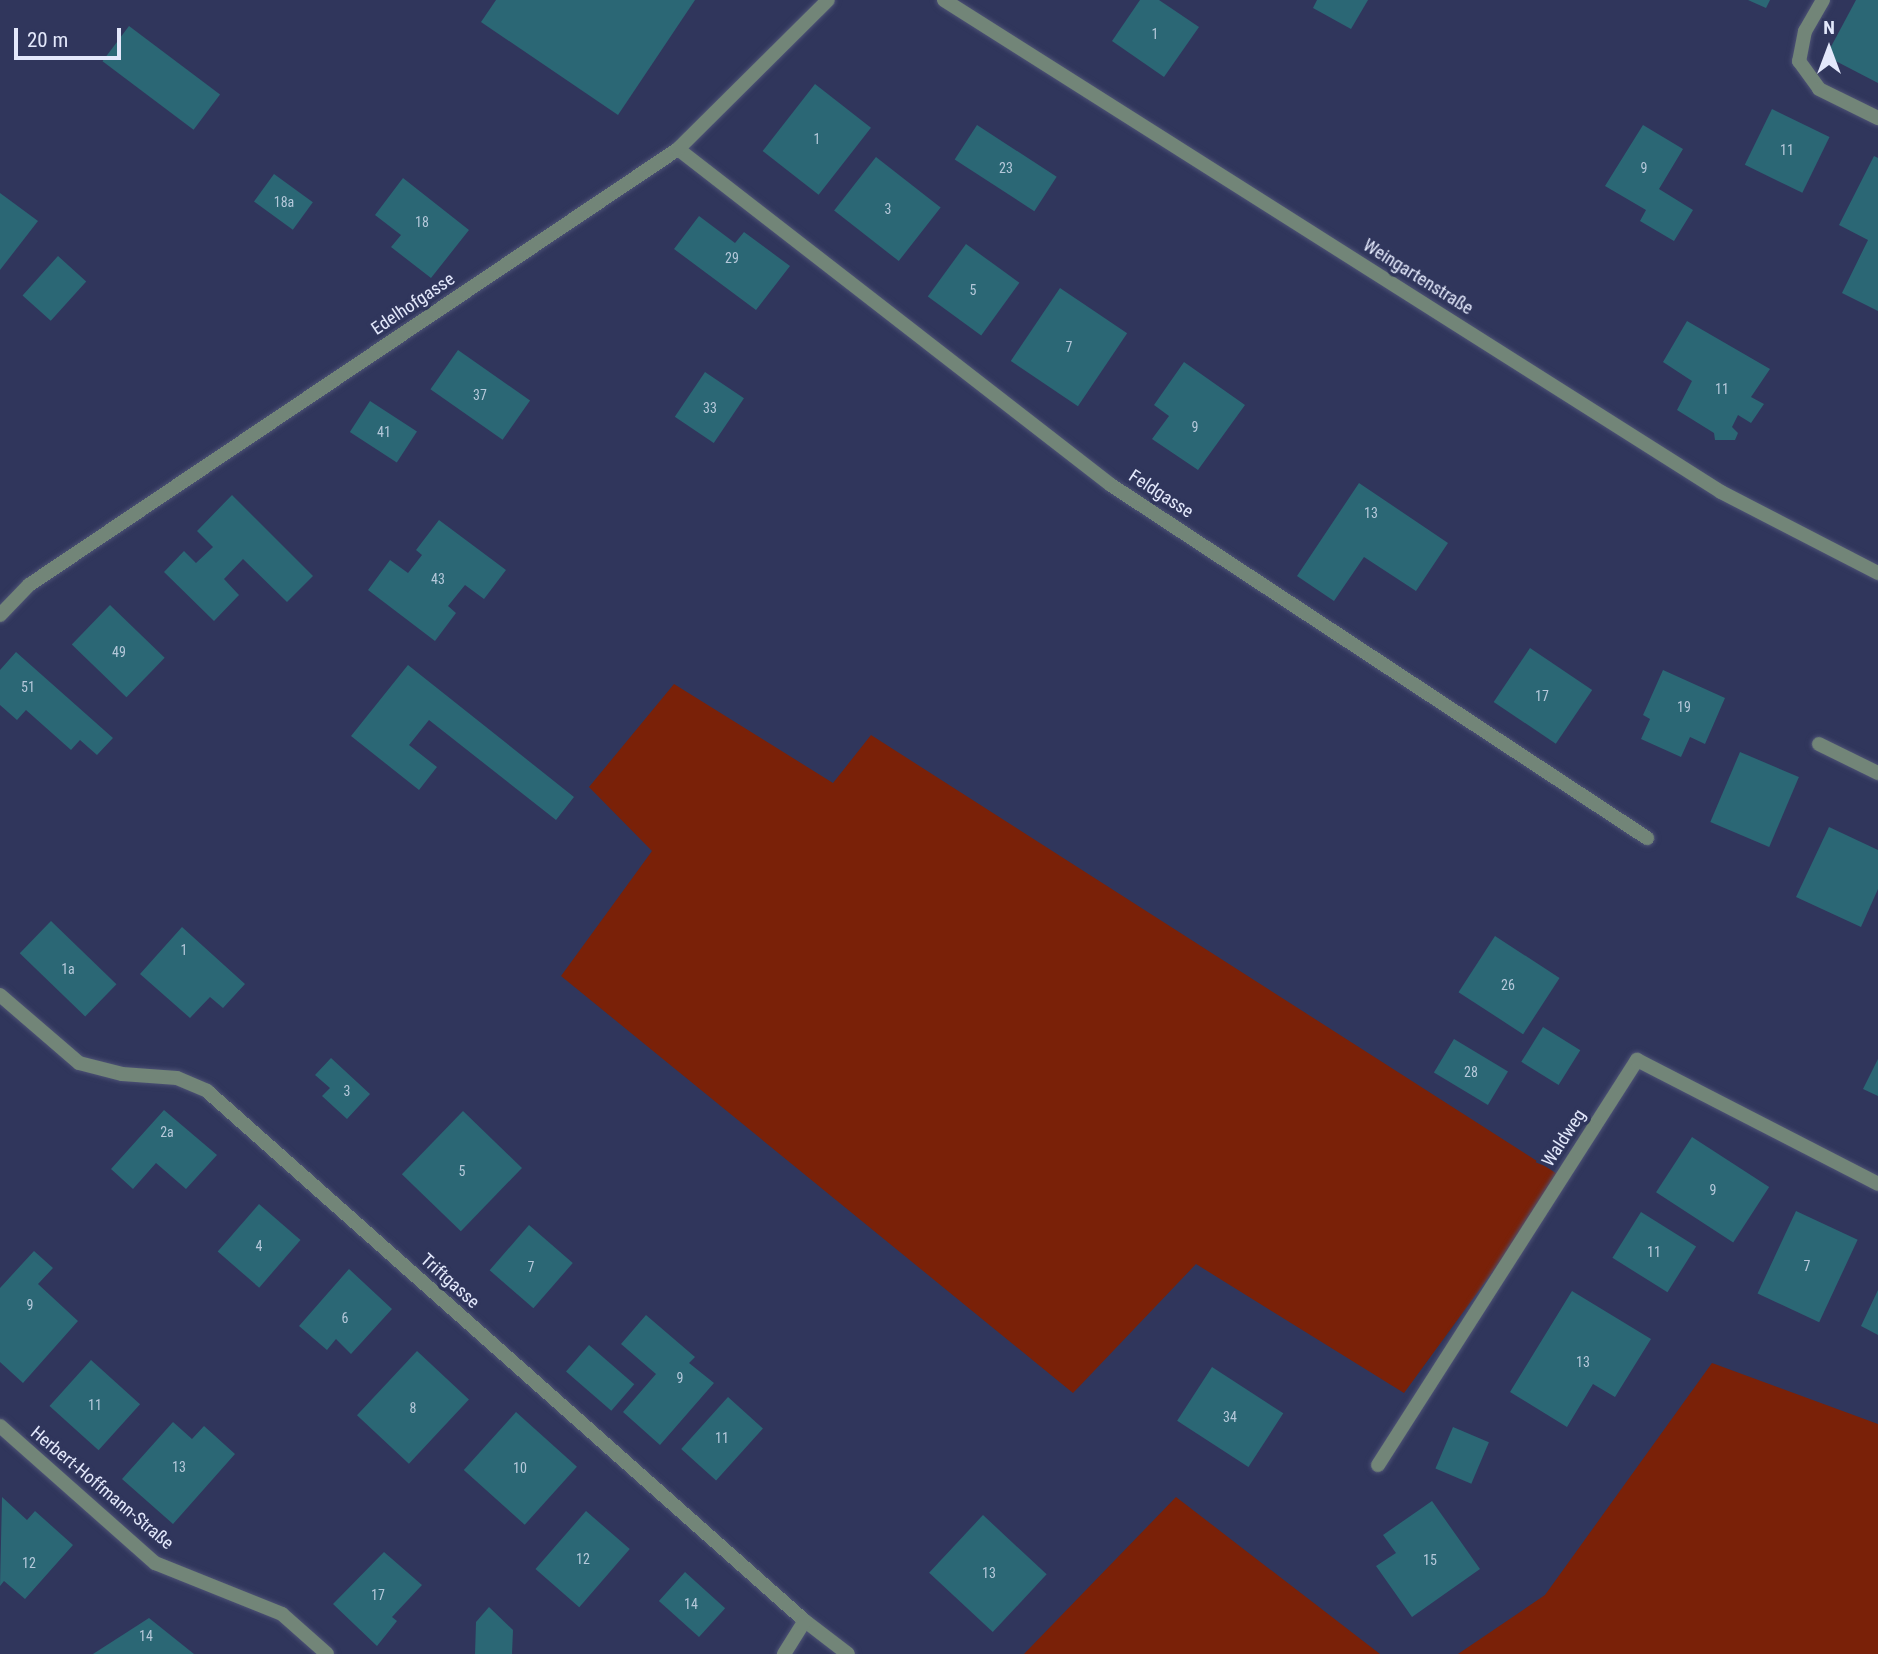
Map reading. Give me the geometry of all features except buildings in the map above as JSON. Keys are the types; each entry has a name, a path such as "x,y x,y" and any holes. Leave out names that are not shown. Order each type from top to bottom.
{"street":[{"name":"Edelhofgasse","path":"0,615 29,585 678,149 828,0"},
{"name":"Weingartenstraße","path":"944,0 1721,492 1878,573"},
{"path":"1823,0 1805,31 1798,61 1819,89 1878,118"},
{"name":"Feldgasse","path":"678,149 1111,485 1647,838"},
{"path":"1819,744 1878,773"},
{"name":"Triftgasse","path":"0,995 79,1063 122,1074 177,1078 207,1091 805,1621 848,1654"},
{"name":"Waldweg","path":"1378,1465 1637,1060 1878,1184"},
{"name":"Herbert-Hoffmann-Straße","path":"0,1426 155,1563 282,1614 327,1654"},
{"path":"784,1654 805,1621"}],"shaded area":[{"path":"674,684 833,783 871,735 1562,1177 1404,1393 1196,1264 1073,1393 561,976 652,851 589,787"},
{"path":"1712,1363 1878,1424 1878,1654 1458,1654 1545,1595"},
{"path":"1176,1497 1380,1654 1024,1654"}]}
